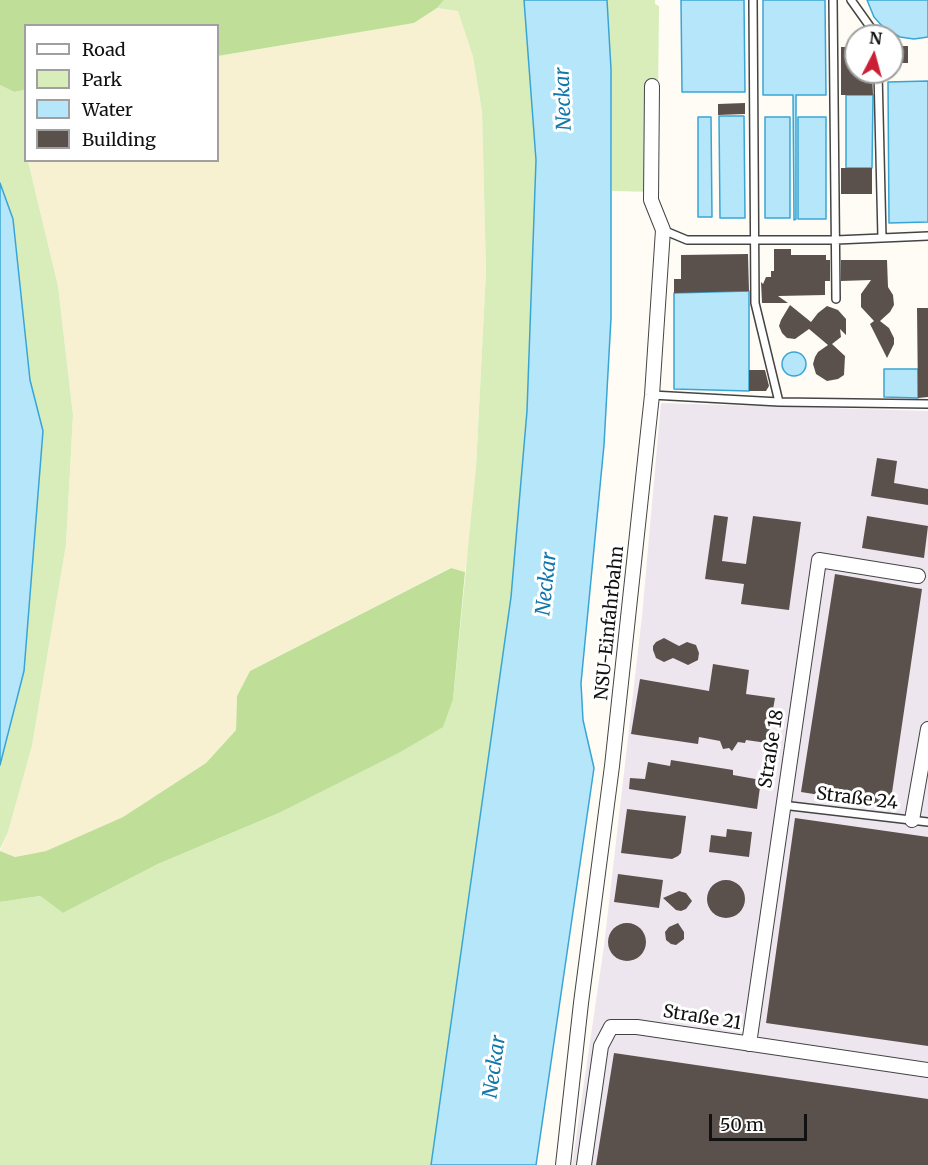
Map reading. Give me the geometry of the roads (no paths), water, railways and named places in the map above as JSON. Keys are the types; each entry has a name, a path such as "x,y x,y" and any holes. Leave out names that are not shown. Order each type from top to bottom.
{"street":[{"name":"NSU-Einfahrbahn","path":"563,1165 581,1003 612,766 652,395 663,230 651,200 652,86"},
{"name":"Straße 18","path":"749,1044 819,560 918,576"},
{"path":"912,820 928,729"},
{"name":"Straße 21","path":"584,1165 601,1046 611,1027 637,1027 928,1070"}],"lane":[{"path":"753,0 755,303 779,402"},
{"path":"833,0 836,299"},
{"path":"851,0 868,24"},
{"path":"878,84 882,238"},
{"path":"663,230 687,240 836,240 928,236"},
{"path":"652,395 779,402 928,404"},
{"name":"Straße 24","path":"782,805 928,822"}],"water":[{"name":"Neckar","path":"524,0 607,0 611,69 611,318 604,445 581,683 583,720 594,768 536,1165 431,1165 511,597 527,411 536,160"},
{"path":"681,0 744,0 745,92 682,92"},
{"path":"763,0 825,0 826,95 796,95 796,219 794,220 793,95 763,95"},
{"path":"867,0 928,0 928,37 904,38 904,24 880,24 874,17"},
{"path":"928,81 928,222 889,223 888,84 904,84 904,82"},
{"path":"846,95 873,95 872,168 846,168"},
{"path":"719,116 744,116 745,218 720,218"},
{"path":"698,117 711,117 712,217 698,217"},
{"path":"765,117 790,117 790,218 765,218"},
{"path":"798,117 826,117 826,219 798,219"},
{"path":"0,183 13,219 30,380 43,431 24,671 0,765"},
{"path":"749,291 749,391 674,389 674,293"},
{"path":"794,352 799,353 805,359 805,369 799,375 794,376 789,375 783,369 782,364 783,359 789,353"},
{"path":"884,369 918,369 918,398 884,397"}]}
